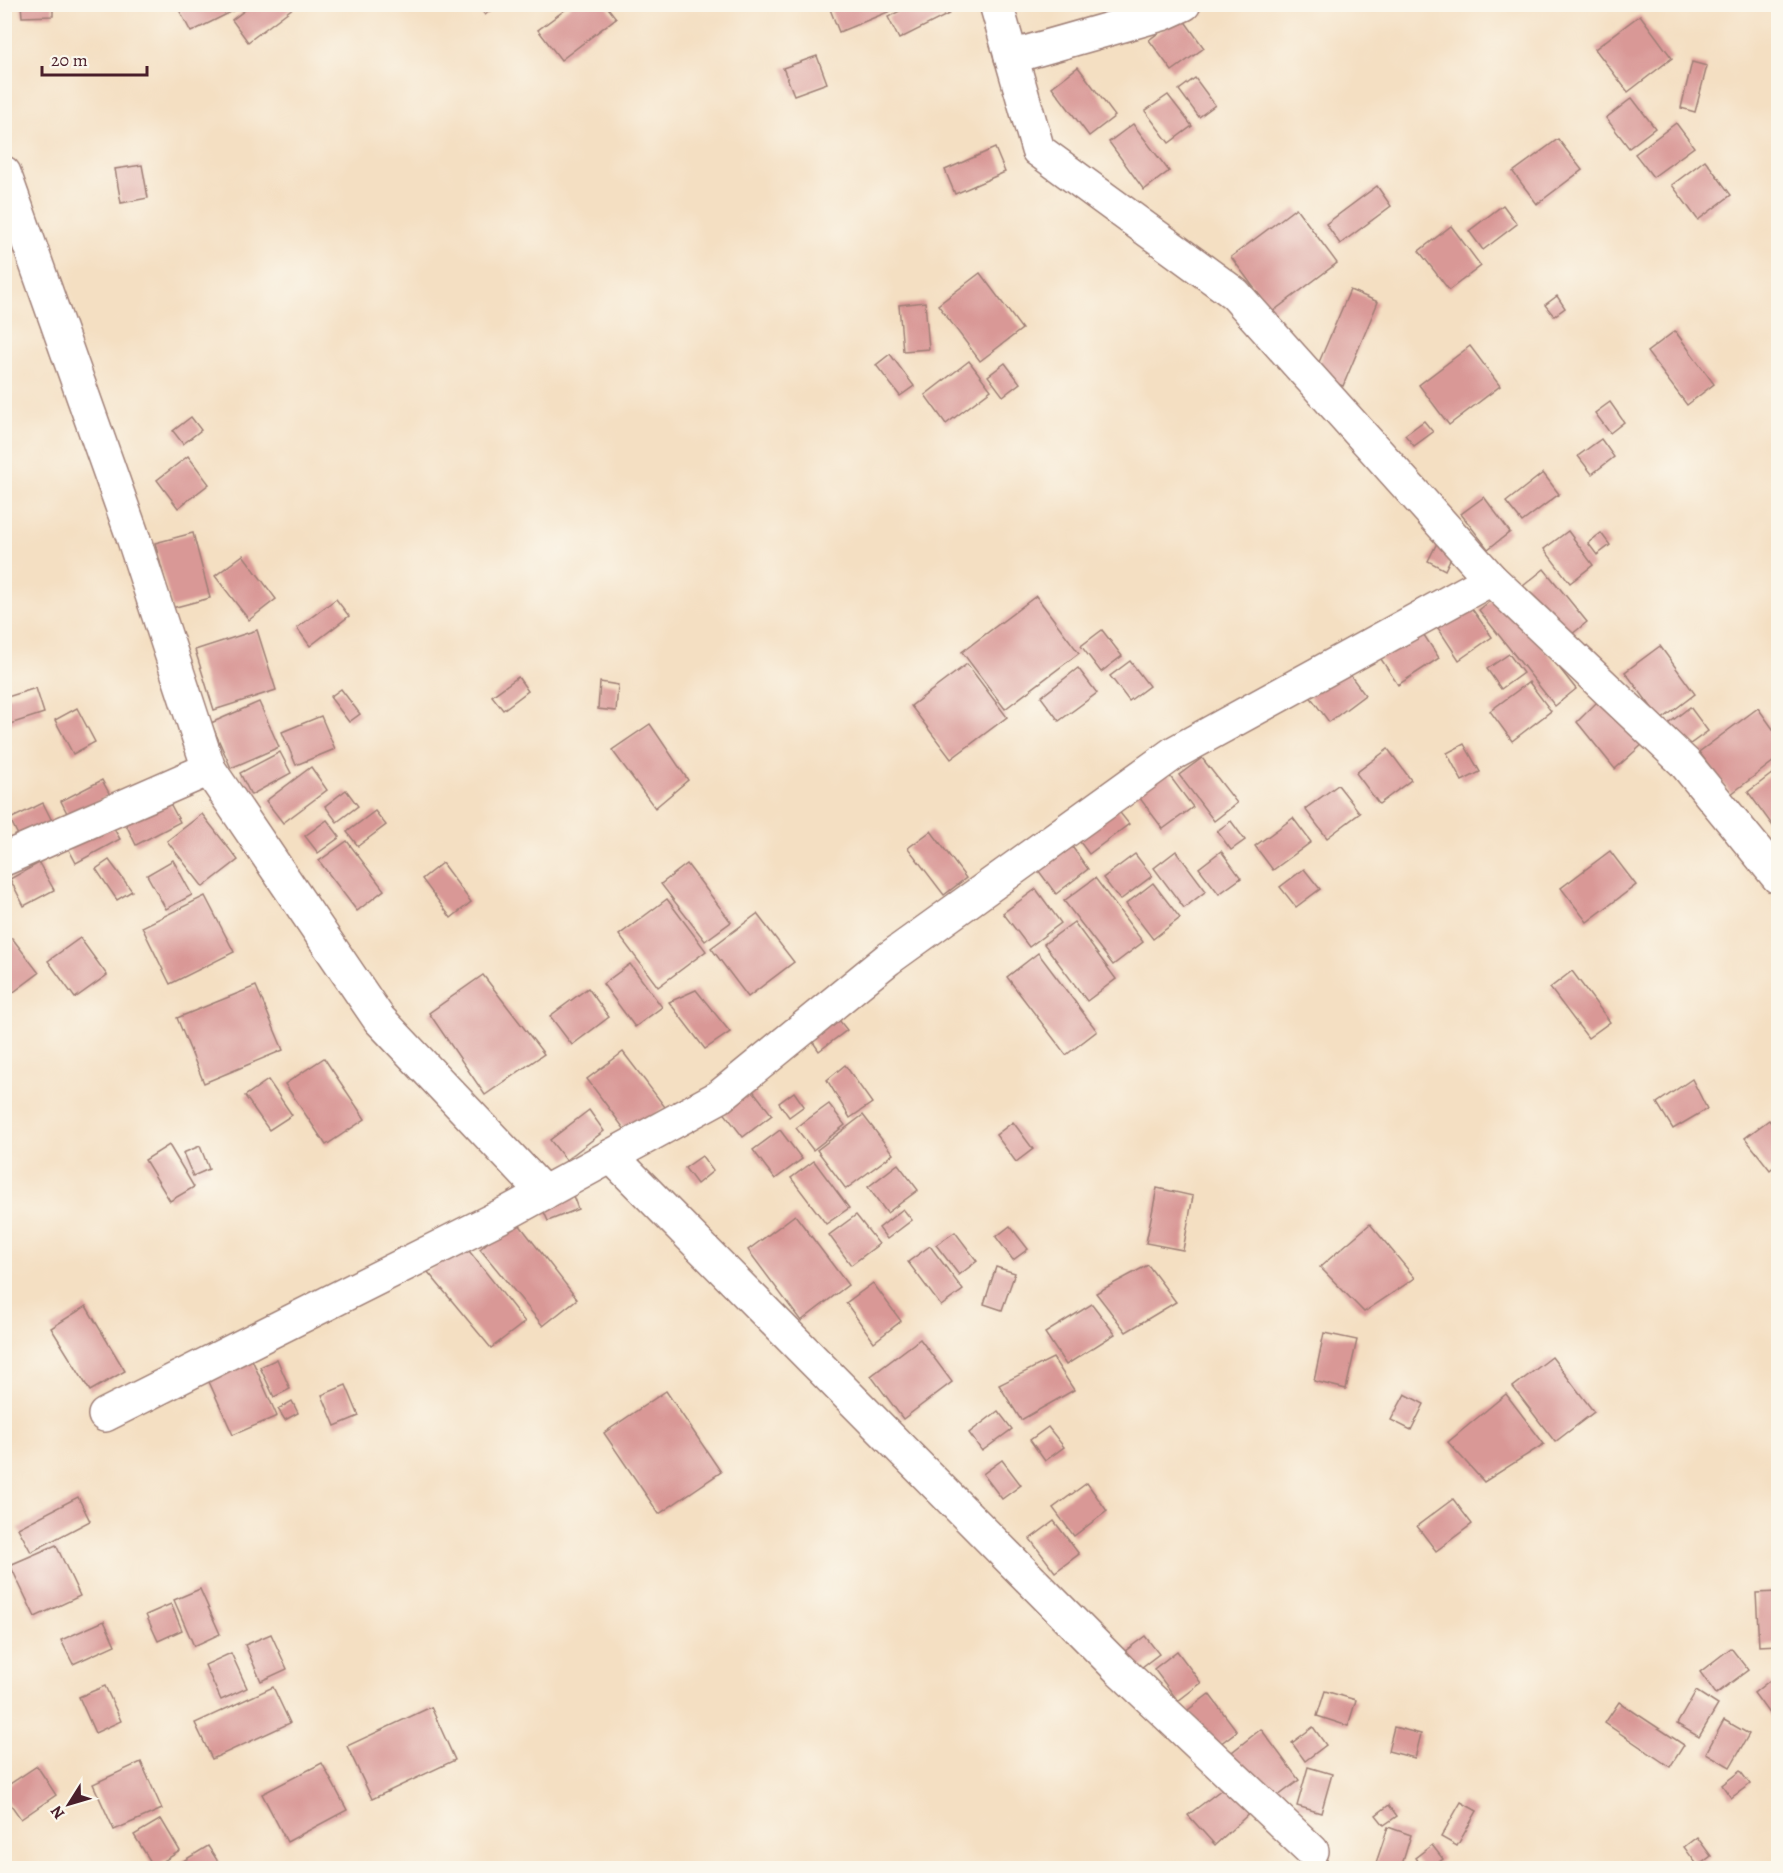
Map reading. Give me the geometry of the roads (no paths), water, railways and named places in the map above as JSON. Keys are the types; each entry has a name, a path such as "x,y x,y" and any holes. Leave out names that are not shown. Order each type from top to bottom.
{"street":[{"path":"996,4 1038,150 1235,294 1491,579 1684,763 1779,876"},
{"path":"1011,57 1162,14 1184,4"},
{"path":"4,173 134,540 209,769 379,1019 544,1193"},
{"path":"105,1414 544,1193 719,1097 888,959 1174,753 1491,579"},
{"path":"4,859 209,769"},
{"path":"611,1156 1119,1669 1312,1851"}]}
